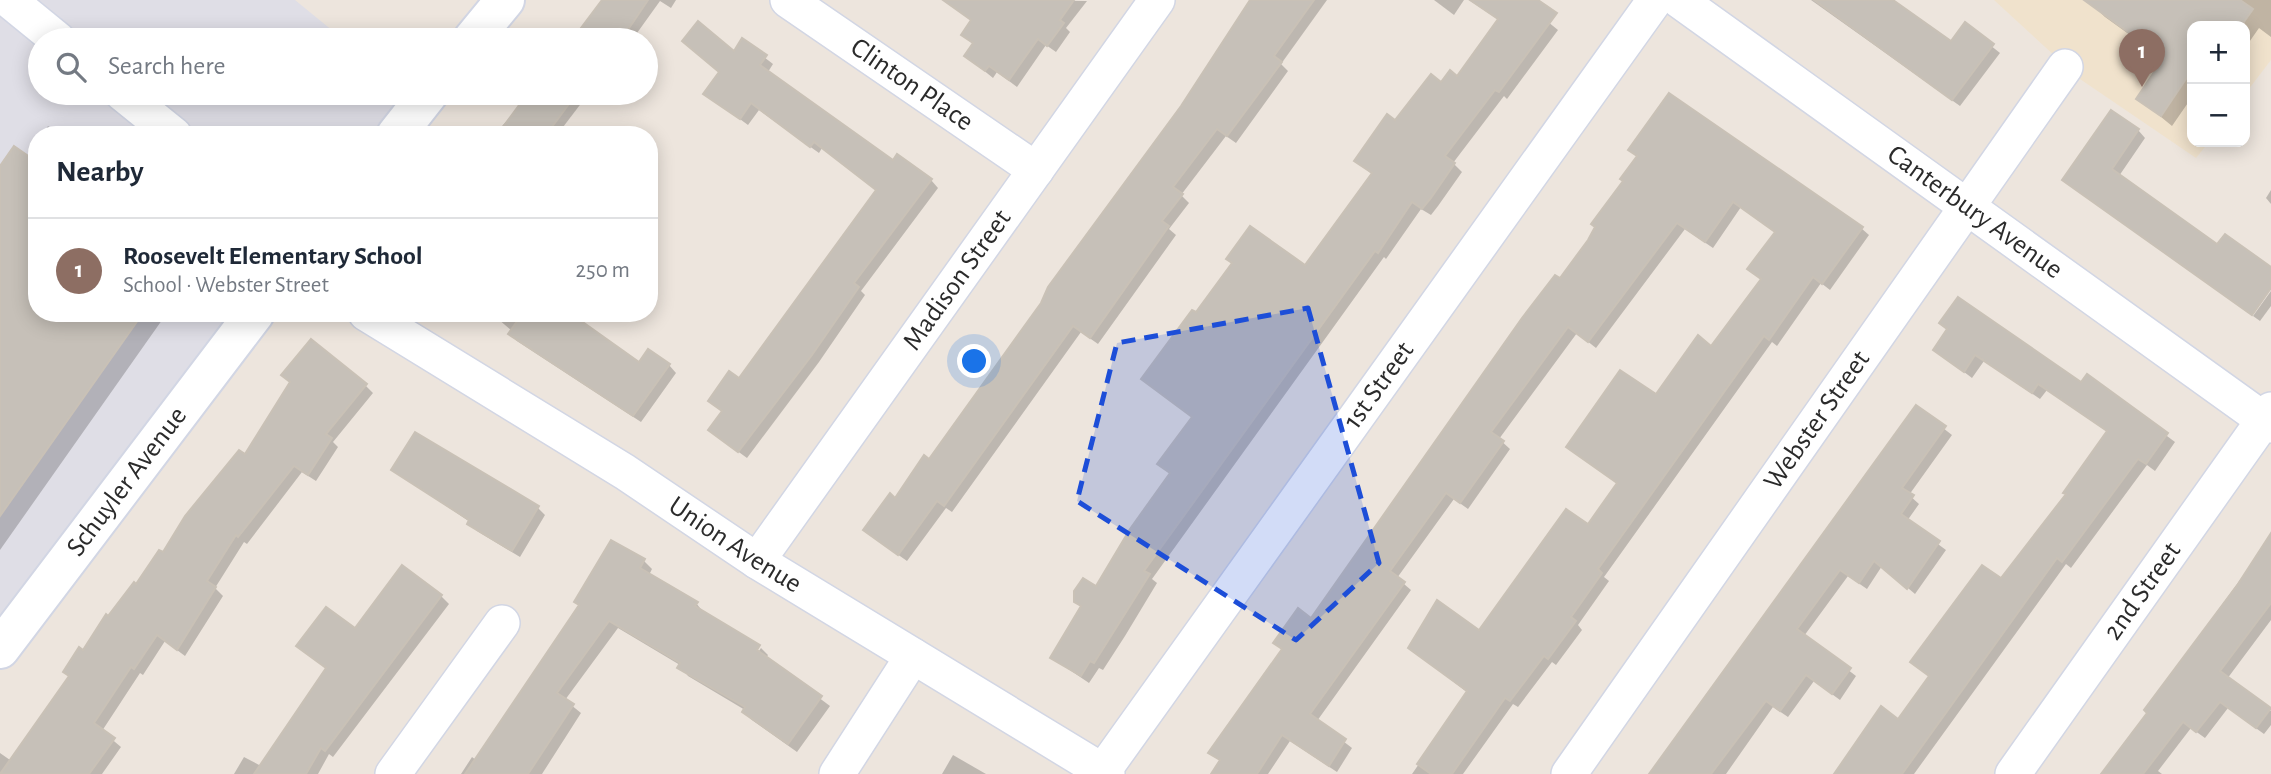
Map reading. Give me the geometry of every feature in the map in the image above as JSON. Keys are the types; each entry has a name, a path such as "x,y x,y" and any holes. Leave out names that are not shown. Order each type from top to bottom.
{"street":[{"path":"9,0 43,28"},
{"path":"482,28 505,0"},
{"name":"Clinton Place","path":"788,0 1036,170"},
{"name":"Madison Street","path":"757,561 1157,0"},
{"name":"1st Street","path":"1105,773 1655,0"},
{"name":"Canterbury Avenue","path":"1679,0 2269,418"},
{"name":"Webster Street","path":"1569,774 2065,67"},
{"path":"137,105 163,126"},
{"path":"403,126 420,105"},
{"name":"Schuyler Avenue","path":"0,649 247,322"},
{"name":"Union Avenue","path":"381,322 625,472 757,561 1105,773"},
{"name":"2nd Street","path":"2013,774 2269,418"},
{"path":"393,774 502,624"},
{"path":"837,774 913,656"}],"highlighted area":[{"path":"1308,308 1379,563 1296,640 1077,501 1117,343"}],"shaded area":[{"path":"0,0 295,0 329,28 28,28 28,105 405,105 399,126 28,126 28,322 248,322 0,649"},
{"path":"1994,0 2271,0 2271,60 2250,87 2250,21 2187,21 2187,147 2205,147 2196,158 2080,79"}],"building":[{"path":"602,0 648,0 629,28 581,28"},
{"path":"943,0 1074,0 1060,20 1064,23 1047,46 1038,39 1009,80 989,66 985,71 964,56 973,43 961,35 971,20"},
{"path":"1250,0 1314,0 1274,56 1282,62 1227,136 1217,129 1173,187 1183,194 1162,221 1169,226 1090,338 1073,326 944,506 937,501 898,555 863,530 890,493 895,498 924,455 929,459 1041,303 1048,287 1181,106"},
{"path":"1470,0 1538,0 1557,13 1499,92 1495,90 1445,156 1455,163 1431,198 1422,209 1412,202 1378,253 1375,251 1144,571 1150,574 1094,663 1090,661 1081,676 1050,658 1081,606 1074,602 1074,591 1083,578 1096,586 1130,529 1170,473 1157,464 1192,417 1141,379 1192,310 1196,312 1232,263 1226,259 1250,226 1305,265 1372,173 1354,161 1387,114 1395,120 1431,74 1441,82 1450,70 1457,76 1498,19"},
{"path":"1814,0 1893,0 1951,41 1965,22 1994,44 1952,100"},
{"path":"2084,0 2240,0 2253,9 2245,21 2187,21 2187,77 2161,116 2136,99 2159,65 2149,59 2154,51"},
{"path":"698,21 734,51 742,38 767,55 760,65 893,160 897,154 932,179 854,283 859,287 812,355 738,452 708,430 722,411 708,401 729,371 739,378 876,190 814,142 810,147 751,103 740,119 703,94 719,72 682,41"},
{"path":"1669,93 1863,227 1822,284 1813,277 1769,340 1764,336 1598,569 1602,573 1571,617 1576,621 1548,659 1544,656 1510,701 1505,698 1452,774 1431,774 1417,764 1467,691 1408,648 1437,600 1479,630 1566,509 1588,524 1617,483 1566,447 1620,370 1656,394 1698,335 1711,346 1761,279 1747,269 1775,232 1733,202 1705,242 1677,223 1588,342 1568,327 1491,432 1504,441 1460,503 1446,493 1390,571 1405,582 1310,714 1346,739 1329,766 1282,735 1257,774 1211,774 1220,760 1208,753 1282,649 1273,643 1298,608 1311,618 1522,318 1555,275 1560,278 1588,240 1595,227 1591,224 1623,181 1620,179 1637,156 1628,150"},
{"path":"519,105 568,105 553,126 504,126"},
{"path":"2111,110 2139,129 2112,169 2217,244 2225,234 2271,267 2271,288 2252,315 2062,180"},
{"path":"14,146 28,156 28,322 137,322 0,516 0,166"},
{"path":"1958,297 2081,382 2087,374 2168,433 2146,464 2138,459 2062,562 2057,558 1902,774 1834,774 1881,706 1898,719 1929,676 1910,662 1982,565 2001,578 2066,494 2063,493 2107,431 2038,384 2032,393 1975,355 1964,372 1933,350 1947,329 1939,323"},
{"path":"517,322 583,322 639,362 648,349 670,364 633,416 508,334"},
{"path":"311,339 367,384 326,434 332,438 308,475 294,466 238,537 236,535 207,581 216,587 177,650 157,635 134,669 131,667 94,723 115,738 89,774 0,774 69,676 63,672 79,647 83,650 106,614 108,616 134,582 136,584 159,550 163,552 185,516 239,450 245,454 290,382 281,375"},
{"path":"1916,405 1946,426 1902,488 1914,495 1901,514 1940,541 1907,589 1874,561 1859,583 1840,570 1797,629 1851,668 1832,694 1806,675 1780,711 1766,701 1711,774 1649,774"},
{"path":"415,432 539,506 512,551 467,524 469,520 391,470"},
{"path":"2271,533 2271,603 2220,671 2271,708 2256,728 2220,702 2196,732 2183,722 2143,774 2101,774 2147,713 2144,710 2238,584"},
{"path":"611,540 645,559 640,568 698,602 695,606 760,645 757,650 822,696 788,744 742,712 745,707 677,668 680,663 609,621 557,693 574,704 528,774 465,774 579,605 574,602"},
{"path":"402,565 442,595 325,751 321,748 306,774 254,774 326,668 296,646 326,607 355,628"}],"place":[{"name":"Roosevelt Elementary School","path":"2142,87"}]}
